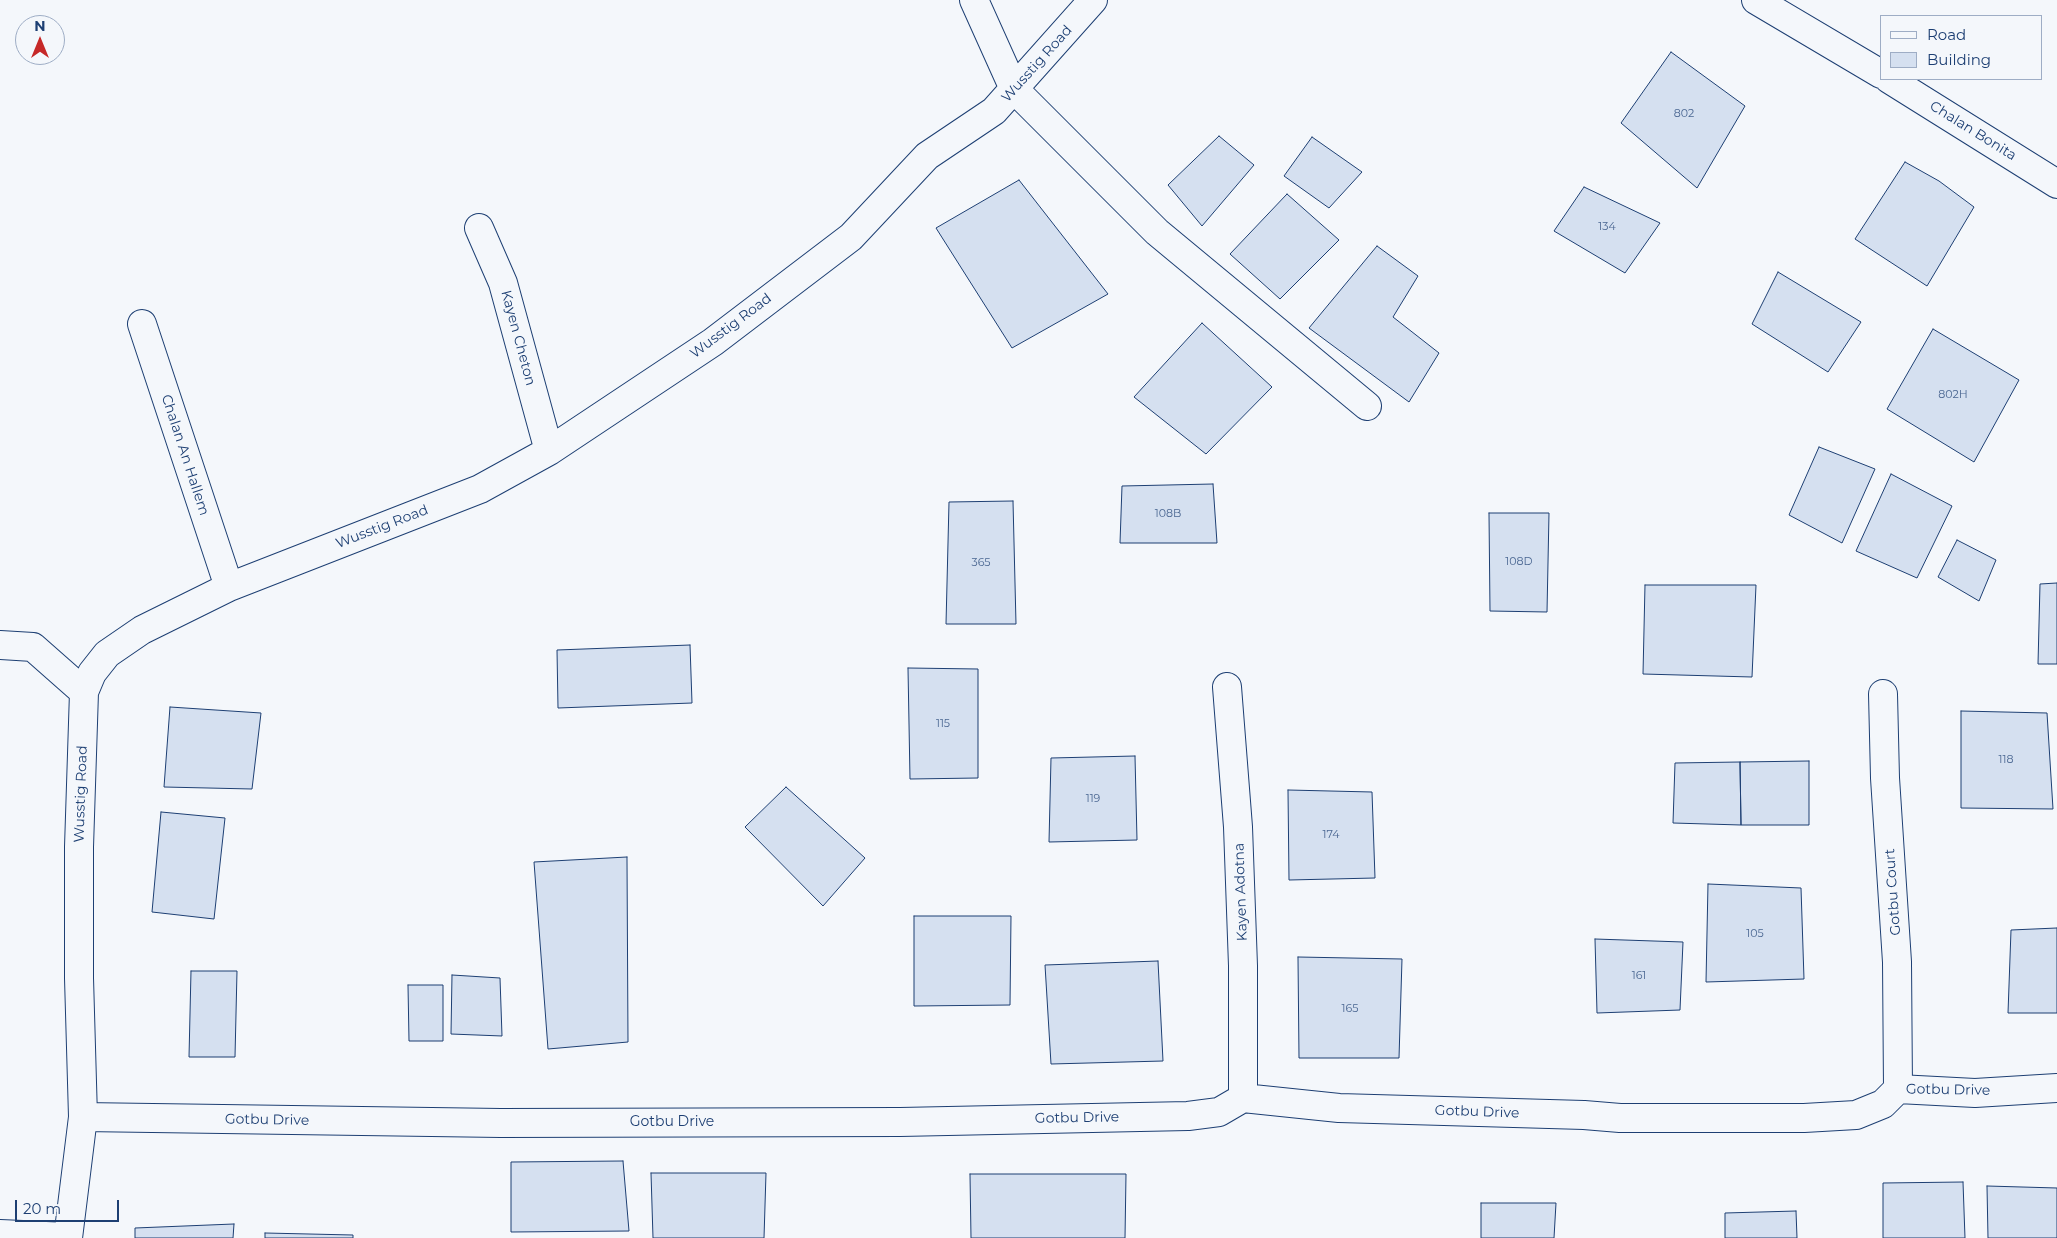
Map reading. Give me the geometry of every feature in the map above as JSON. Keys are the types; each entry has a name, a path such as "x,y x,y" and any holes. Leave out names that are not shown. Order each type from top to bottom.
{"street":[{"path":"974,0 1014,89 1157,232 1367,406"},
{"name":"Wusstig Road","path":"68,1237 83,1117 79,978 79,847 84,692 92,673 107,654 142,630 228,587 480,489 549,451 713,342 851,237 928,156 994,111 1093,0"},
{"path":"1756,0 1880,73"},
{"name":"Chalan Bonita","path":"1891,80 2057,184"},
{"name":"Kayen Cheton","path":"479,228 503,283 549,451"},
{"name":"Chalan An Hallem","path":"142,324 228,587"},
{"path":"0,645 33,647 84,692"},
{"name":"Kayen Adotna","path":"1227,687 1238,827 1243,966 1243,1098"},
{"name":"Gotbu Court","path":"1883,694 1885,778 1897,962 1898,1089"},
{"name":"Gotbu Drive","path":"83,1117 501,1123 900,1122 1188,1116 1219,1112 1243,1098 1339,1108 1584,1115 1620,1118 1804,1118 1856,1115 1883,1104 1898,1089 1975,1093 2057,1088"},
{"path":"0,1234 68,1237"}],"building":[{"path":"1671,52 1745,106 1697,188 1621,123"},
{"path":"1219,136 1254,165 1202,226 1168,185"},
{"path":"1312,137 1362,172 1329,208 1284,176"},
{"path":"1905,162 1939,181 1974,207 1927,286 1855,239"},
{"path":"1019,180 1108,294 1012,348 936,228"},
{"path":"1584,187 1660,223 1625,273 1554,231"},
{"path":"1287,194 1339,240 1280,299 1230,254"},
{"path":"1377,246 1418,276 1393,317 1439,353 1409,402 1309,328"},
{"path":"1778,272 1861,322 1828,372 1752,324"},
{"path":"1202,323 1272,387 1206,454 1134,397"},
{"path":"1933,329 2019,380 1974,462 1887,409"},
{"path":"1819,447 1875,469 1842,543 1789,515"},
{"path":"1891,474 1952,506 1917,578 1856,551"},
{"path":"1213,484 1217,543 1120,543 1122,486"},
{"path":"1013,501 1016,624 946,624 949,502"},
{"path":"1489,513 1549,513 1547,612 1490,611"},
{"path":"1957,540 1996,560 1979,601 1938,577"},
{"path":"2057,583 2057,664 2038,664 2040,584"},
{"path":"1645,585 1756,585 1752,677 1643,674"},
{"path":"690,645 692,703 558,708 557,650"},
{"path":"908,668 978,669 978,778 910,779"},
{"path":"170,707 261,713 252,789 164,787"},
{"path":"1961,711 2047,713 2053,809 1961,808"},
{"path":"1135,756 1137,840 1049,842 1051,758"},
{"path":"1809,761 1809,825 1741,825 1740,762"},
{"path":"1740,762 1741,825 1673,823 1675,763"},
{"path":"786,787 865,858 823,906 745,827"},
{"path":"1288,790 1372,792 1375,878 1289,880"},
{"path":"161,812 225,818 214,919 152,912"},
{"path":"627,857 628,1042 548,1049 534,862"},
{"path":"1708,884 1801,888 1804,979 1706,982"},
{"path":"914,916 1011,916 1010,1005 914,1006"},
{"path":"2057,928 2057,1013 2008,1013 2011,930"},
{"path":"1595,939 1683,942 1680,1010 1597,1013"},
{"path":"1298,957 1402,959 1399,1058 1299,1058"},
{"path":"1158,961 1163,1061 1051,1064 1045,965"},
{"path":"191,971 237,971 235,1057 189,1057"},
{"path":"452,975 500,978 502,1036 451,1034"},
{"path":"408,985 443,985 443,1041 409,1041"},
{"path":"623,1161 629,1231 511,1232 511,1162"},
{"path":"651,1173 766,1173 764,1238 653,1238"},
{"path":"970,1174 1126,1174 1125,1238 971,1238"},
{"path":"1963,1182 1965,1238 1883,1238 1883,1183"},
{"path":"1987,1186 2057,1188 2057,1238 1988,1238"},
{"path":"1481,1203 1556,1203 1554,1238 1481,1238"},
{"path":"1796,1211 1797,1238 1725,1238 1725,1213"},
{"path":"234,1224 233,1238 135,1238 135,1228"},
{"path":"265,1233 353,1235 353,1238 265,1238"}]}
